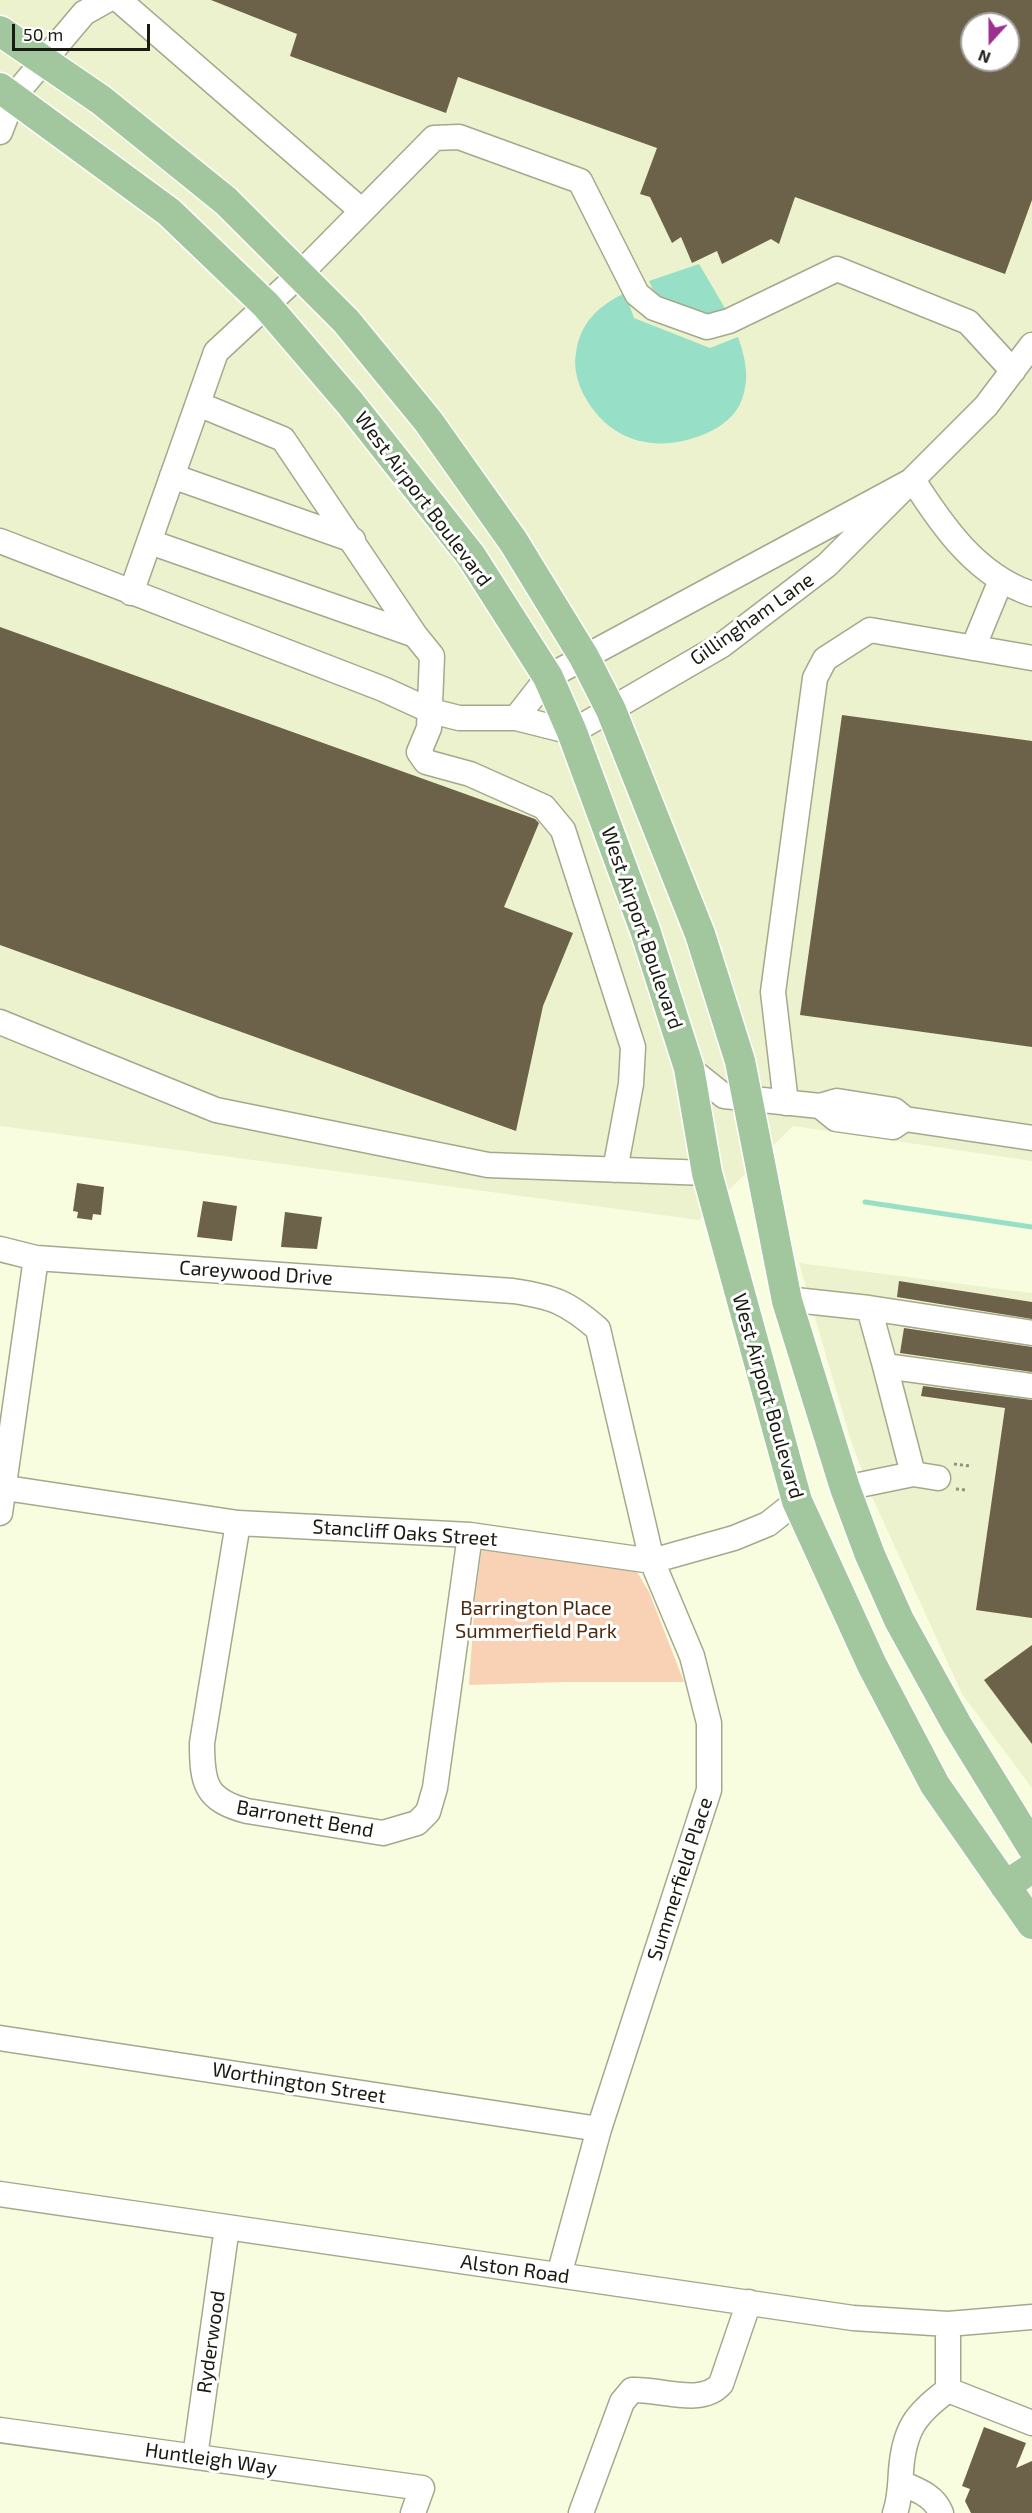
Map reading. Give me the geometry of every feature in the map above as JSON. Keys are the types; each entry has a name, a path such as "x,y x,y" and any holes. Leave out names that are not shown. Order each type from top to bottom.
{"main road":[{"path":"0,31 101,100 226,201 346,321 428,421 513,541 584,657 611,710 700,934 740,1061 786,1299 845,1488 870,1555 899,1620 957,1725 1032,1847"},
{"name":"West Airport Boulevard","path":"7,92 169,212 266,305 350,403 471,556 548,677 572,732 645,930 689,1068 707,1173 797,1501 872,1665 935,1785 1032,1924"},
{"path":"743,1310 786,1299"},
{"path":"797,1501 845,1488"},
{"path":"1005,1886 1032,1868"}],"street":[{"path":"0,131 7,92 43,60 84,13 107,0"},
{"path":"119,0 362,211"},
{"path":"131,593 216,352 299,275 434,138 459,137 580,180 637,294 654,308 706,327 729,321 837,269 968,322 1013,370"},
{"name":"Gillingham Lane","path":"572,732 722,645 827,565 987,406 1032,345"},
{"path":"198,404 284,439 415,635 432,656 429,728 419,752 426,762 470,774 531,800 544,807 563,830 633,1047 631,1084 615,1170"},
{"path":"172,476 353,540"},
{"path":"913,480 942,525 982,567 1013,588 1032,594"},
{"name":"Gillingham Lane","path":"548,677 913,480"},
{"path":"0,541 382,689 431,711 459,718 516,718 572,732"},
{"path":"150,542 415,635"},
{"path":"973,648 1001,579"},
{"path":"786,1103 772,992 814,678 825,659 870,630 1032,658"},
{"path":"516,718 548,677"},
{"path":"0,1022 216,1110 488,1165 707,1173"},
{"path":"689,1068 724,1096 748,1101 820,1106 836,1119 893,1127 904,1119 1032,1138"},
{"name":"Careywood Drive","path":"0,1249 36,1258 513,1291"},
{"path":"0,1513 36,1258"},
{"name":"Summerfield Place","path":"513,1291 550,1297 579,1312 598,1329 652,1561 692,1656 709,1723 709,1790 599,2129 559,2275"},
{"path":"786,1299 869,1308 1032,1333"},
{"path":"869,1308 913,1474"},
{"path":"885,1366 1032,1386"},
{"path":"845,1488 913,1474 938,1478"},
{"name":"Stancliff Oaks Street","path":"2,1488 238,1523 470,1535 652,1561 743,1534 768,1524 797,1501"},
{"name":"Barronett Bend","path":"238,1523 202,1743 202,1771 208,1791 225,1805 247,1811 382,1833 417,1823 428,1812 435,1788 470,1535"},
{"name":"Worthington Street","path":"0,2038 599,2129"},
{"name":"Alston Road","path":"0,2194 853,2318 948,2324 1032,2317"},
{"name":"Ryderwood","path":"195,2457 227,2227"},
{"path":"581,2513 622,2402 632,2390 647,2389 700,2396 713,2393 721,2384 749,2302"},
{"path":"948,2324 948,2390"},
{"path":"948,2390 1032,2423"},
{"path":"895,2513 901,2483 903,2446 912,2423 926,2406 948,2390"},
{"name":"Huntleigh Way","path":"0,2430 422,2488 413,2513"},
{"path":"901,2483 925,2493 939,2506 941,2513"}],"shaded area":[{"path":"0,0 1032,0 1032,1161 793,1126 699,1220 0,1126"},
{"path":"699,264 726,310 707,315 655,294 649,281"},
{"path":"625,293 634,318 710,348 738,337 746,368 746,383 740,405 723,424 689,439 672,443 655,443 623,435 596,413 582,392 577,376 575,358 578,342 586,324 592,317"},
{"path":"799,1263 1032,1293 1032,1788 962,1694 873,1499 851,1441"}],"green space":[{"name":"Barrington Place Summerfield Park","path":"482,1549 637,1572 649,1592 684,1682 469,1685 475,1598"}],"building":[{"path":"211,0 1032,0 1032,200 1005,274 795,197 779,244 771,239 722,264 717,251 692,263 681,237 672,243 650,197 640,194 657,148 458,77 446,113 290,56 297,34"},
{"path":"0,627 535,819 539,823 504,907 573,933 543,1006 516,1131 0,945"},
{"path":"842,715 1032,741 1032,1047 800,1015"},
{"path":"77,1183 104,1187 101,1215 93,1214 92,1220 77,1218 78,1212 73,1211"},
{"path":"203,1201 237,1206 232,1241 197,1237"},
{"path":"285,1212 322,1217 317,1249 281,1247"},
{"path":"899,1281 1032,1302 1032,1319 897,1297"},
{"path":"904,1328 1032,1347 1032,1372 900,1353"},
{"path":"923,1386 1032,1400 1032,1618 976,1610 1005,1408 921,1396"},
{"path":"1032,1645 1032,1744 984,1680"},
{"path":"984,2427 1026,2443 1016,2468 1032,2461 1032,2513 971,2513 965,2501 970,2489 962,2486"}],"waterway":[{"path":"865,1202 1032,1227"}]}
